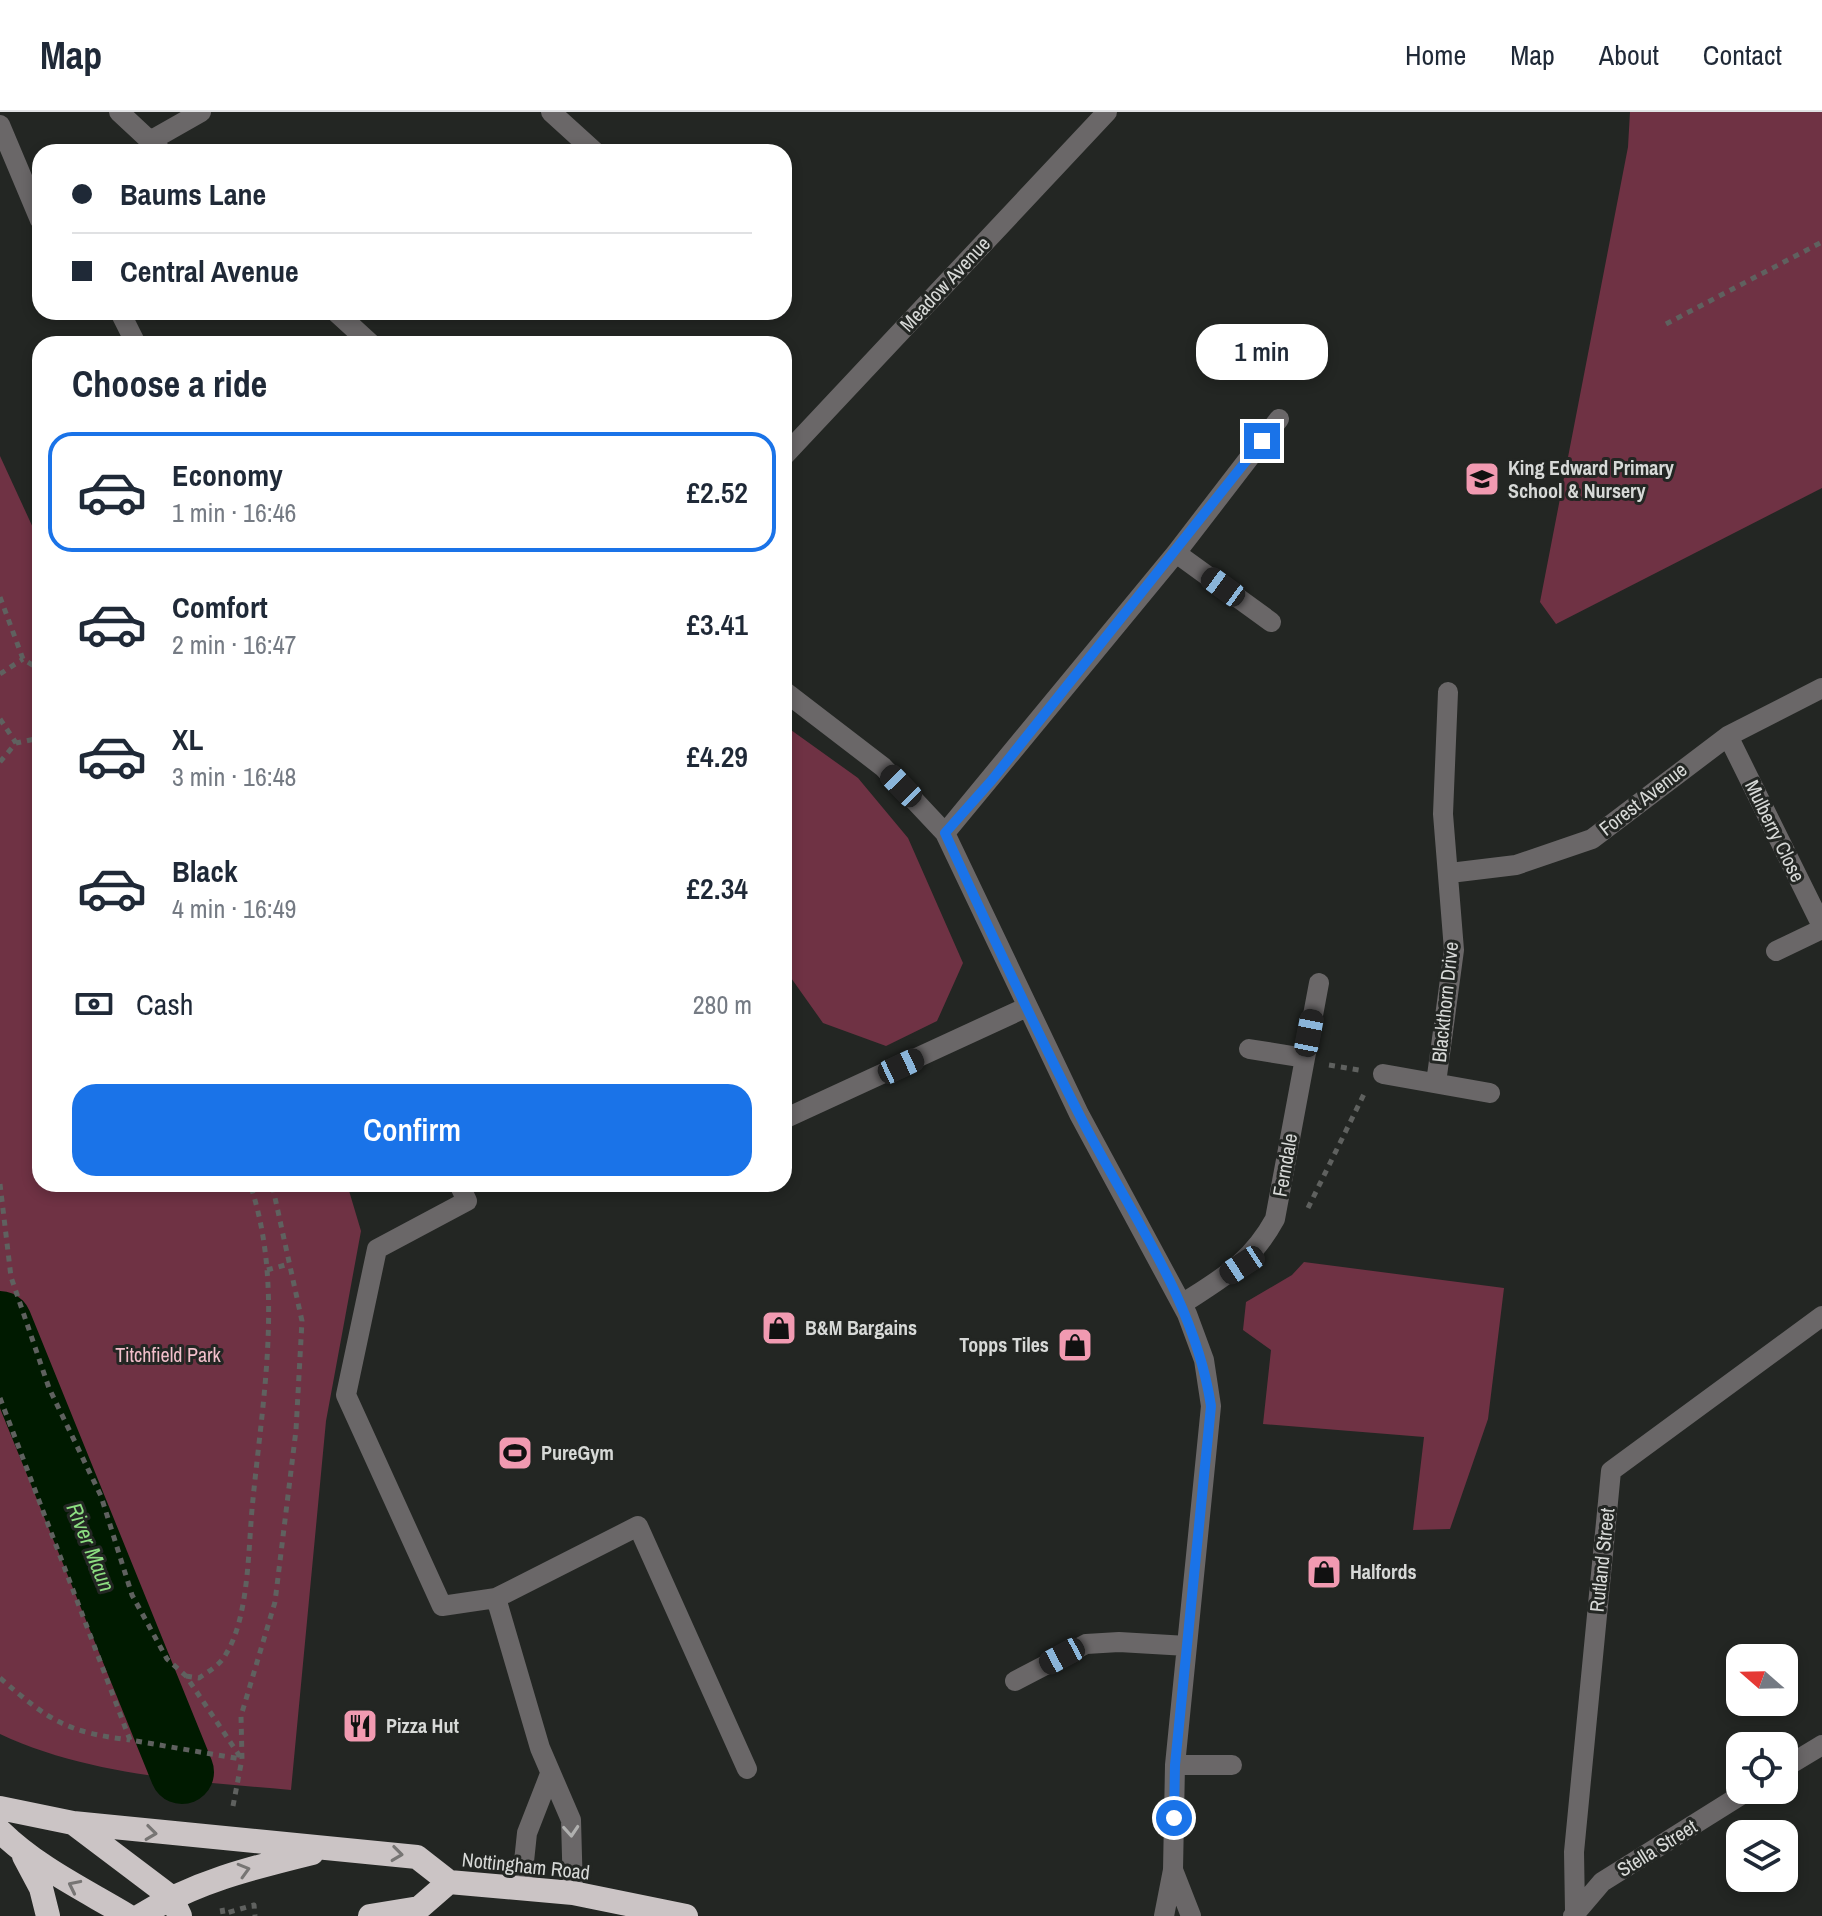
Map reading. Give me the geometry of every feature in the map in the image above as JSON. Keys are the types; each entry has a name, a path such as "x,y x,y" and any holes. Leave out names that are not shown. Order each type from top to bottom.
{"highway":[{"path":"0,1808 73,1823 159,1834 338,1847 417,1857 449,1882"},
{"path":"73,1823 176,1906"},
{"path":"0,1831 22,1853 66,1883 128,1916"},
{"path":"140,1916 176,1906 249,1868 338,1847"},
{"path":"22,1853 41,1888 48,1916"},
{"name":"Nottingham Road","path":"370,1916 419,1908 449,1882 573,1893 686,1916"}],"street":[{"path":"119,112 154,144"},
{"path":"159,144 201,112"},
{"path":"551,112 586,144"},
{"name":"Meadow Avenue","path":"792,447 1107,112"},
{"path":"0,125 32,201"},
{"path":"345,320 362,336"},
{"path":"945,833 1176,553 1279,419"},
{"path":"1176,553 1271,622"},
{"name":"Forest Avenue","path":"1450,873 1516,865 1592,839 1728,736 1822,688"},
{"name":"Blackthorn Drive","path":"1436,1083 1454,950 1443,814 1448,692"},
{"path":"792,697 883,767 945,833 1079,1114 1182,1304 1204,1360 1211,1406 1175,1765 1173,1870 1164,1916"},
{"name":"Mulberry Close","path":"1728,736 1822,928"},
{"path":"1776,951 1822,928"},
{"name":"Ferndale","path":"1182,1304 1242,1265 1261,1245 1275,1219 1319,983"},
{"path":"792,1115 1027,1007"},
{"path":"1249,1049 1304,1059"},
{"path":"1375,1073 1490,1093"},
{"path":"463,1192 467,1201 377,1249 346,1395 442,1606 496,1598 638,1526 747,1769"},
{"name":"Rutland Street","path":"1574,1914 1574,1852 1611,1471 1822,1316"},
{"path":"496,1598 550,1774 571,1820 573,1893"},
{"path":"1015,1681 1086,1644 1119,1642 1187,1646"},
{"path":"1798,1760 1822,1745"},
{"path":"1175,1765 1232,1765"},
{"path":"521,1890 527,1833 550,1774"},
{"name":"Stella Street","path":"1574,1914 1602,1882 1727,1804"},
{"path":"1173,1870 1181,1916"},
{"path":"1173,1870 1191,1916"}],"path":[{"path":"1666,324 1822,242"},
{"path":"0,597 23,659 32,665"},
{"path":"0,674 23,659"},
{"path":"0,719 16,743"},
{"path":"0,762 16,743 32,740"},
{"path":"1304,1059 1375,1073 1304,1216"},
{"path":"0,1184 11,1277 49,1388 101,1496 132,1595 167,1659 186,1676 242,1759"},
{"path":"186,1676 199,1678 216,1666 227,1653 239,1616 263,1414 267,1270 252,1192"},
{"path":"221,1807 236,1806 242,1759 241,1716 275,1602 296,1430 302,1321 274,1192"},
{"path":"267,1270 290,1264"},
{"path":"0,1398 130,1740"},
{"path":"0,1678 43,1714 82,1734 242,1759"}],"green space":[{"path":"1630,112 1822,112 1822,488 1556,624 1540,602 1628,147"},
{"name":"Titchfield Park","path":"0,456 32,526 32,1192 349,1192 361,1231 326,1421 291,1790 106,1768 34,1748 0,1734"},
{"path":"792,731 858,778 908,838 963,963 937,1021 886,1046 823,1023 792,979"},
{"path":"1304,1262 1504,1288 1488,1419 1450,1529 1413,1530 1424,1437 1263,1424 1271,1350 1243,1330 1246,1302 1292,1275"}],"waterway":[{"name":"River Maun","path":"0,1323 182,1772"}],"place":[{"name":"King Edward Primary School & Nursery","path":"1482,479"},
{"name":"B&M Bargains","path":"779,1328"},
{"name":"Topps Tiles","path":"1075,1345"},
{"name":"PureGym","path":"515,1453"},
{"name":"Halfords","path":"1324,1572"},
{"name":"Pizza Hut","path":"360,1726"}],"route":[{"path":"1174,1818 1175,1765 1211,1406 1204,1360 1187,1314 1079,1114 945,833 992,780 1176,553 1262,441"}]}
